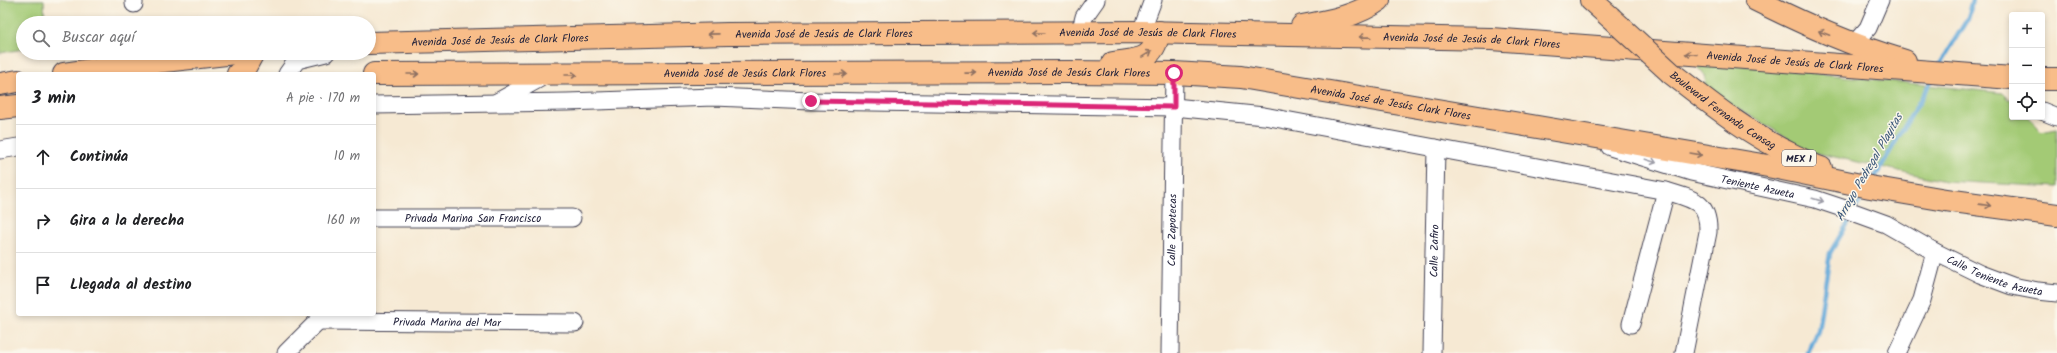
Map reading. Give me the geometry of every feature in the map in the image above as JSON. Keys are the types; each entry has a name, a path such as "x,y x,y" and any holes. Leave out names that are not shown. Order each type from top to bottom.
{"highway":[{"path":"1260,34 1345,17 1365,9 1379,0"},
{"name":"Boulevard Fernando Consag","path":"1591,0 1671,73 1727,117 1752,133 1817,166 1946,200"},
{"path":"1766,3 1811,28 1854,44 1943,71 2009,78"},
{"name":"Avenida José de Jesús de Clark Flores","path":"376,43 728,34 1150,32 1491,39 1943,71"},
{"path":"1068,72 1138,59 1146,56 1152,52 1156,46 1150,32"},
{"path":"78,72 173,60"},
{"path":"243,72 249,60"},
{"name":"Avenida José de Jesús Clark Flores","path":"376,74 546,75 1068,72 1174,73 1241,77 1768,166 1870,187 1946,200"},
{"path":"2045,79 2057,79"},
{"path":"0,84 16,81"},
{"path":"0,108 16,106"},
{"name":"MEX 1","path":"1946,200 2053,213"}],"street":[{"path":"1080,33 1084,17 1096,0"},
{"path":"1150,32 1153,0"},
{"path":"1854,44 1868,28 1880,0"},
{"path":"289,72 298,60"},
{"name":"Calle Zapotecas","path":"1170,353 1174,73"},
{"path":"495,104 546,75"},
{"path":"376,105 495,104 714,97 811,101 1174,107 1264,116 1666,191 1693,199 1701,205 1708,221 1708,232 1684,353"},
{"path":"2045,112 2057,117"},
{"name":"Teniente Azueta","path":"1574,133 1621,151 1684,170 1815,199 1886,224 1935,252"},
{"path":"0,150 16,148"},
{"name":"Calle Zafiro","path":"1432,353 1436,148"},
{"path":"1631,324 1666,191"},
{"name":"Privada Marina San Francisco","path":"376,218 572,218"},
{"path":"1897,353 1922,300 1935,252"},
{"name":"Calle Teniente Azueta","path":"1935,252 1980,274 2012,286 2057,293"},
{"path":"286,353 317,316"},
{"name":"Privada Marina del Mar","path":"317,316 575,322"}],"green space":[{"path":"0,0 44,0 45,16 16,16 16,50 0,53"},
{"path":"1690,60 2003,93 2009,99 2009,120 2031,120 2041,132 2057,129 2057,187 1945,181 1812,152 1692,82 1706,84 1704,74"}],"waterway":[{"name":"Arroyo Pedregal Playitas","path":"1939,66 1968,18 1973,0"},
{"name":"Arroyo Pedregal Playitas","path":"1872,182 1933,78"},
{"name":"Arroyo Pedregal Playitas","path":"1855,209 1866,192"},
{"name":"Arroyo Pedregal Playitas","path":"1808,353 1818,331 1830,253 1852,216"}],"route":[{"path":"811,101 1174,107 1174,73"}]}
